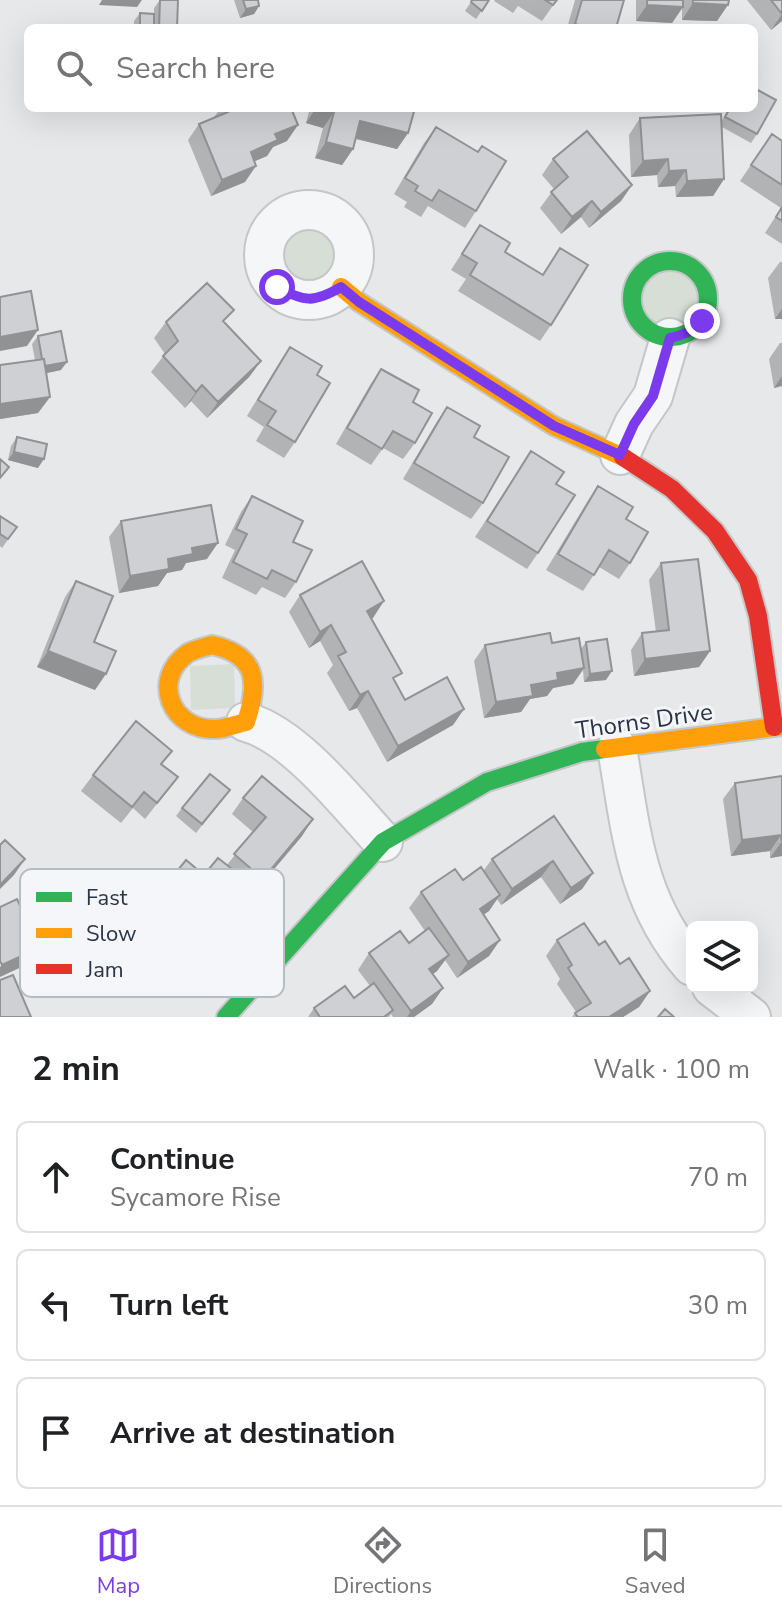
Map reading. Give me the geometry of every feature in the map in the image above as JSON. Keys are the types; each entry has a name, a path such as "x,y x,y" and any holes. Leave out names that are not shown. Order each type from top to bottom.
{"street":[{"path":"671,261 686,264 697,271 705,282 708,295 707,309 694,329 670,338 656,335 636,318 632,292 637,279 646,269 671,261"},
{"path":"341,287 359,302 554,426 620,455 672,489 715,531 748,580 758,616 778,726"},
{"path":"620,455 634,424 653,396 670,338"},
{"path":"246,722 255,689 253,672 244,658 229,647 212,645 195,647 180,657 171,671 169,690 170,705 180,718 194,729 211,732 246,722 255,725 300,753 383,842"},
{"name":"Thorns Drive","path":"284,952 383,842 487,782 582,752 778,726"},
{"path":"617,748 639,873 656,914 673,945 686,959"},
{"path":"720,993 751,1017"},
{"name":"Thorns Drive","path":"226,1017 244,997"}],"shaded area":[{"path":"306,227 326,235 334,255 326,275 306,283 286,275 278,255 286,235"},
{"path":"671,269 682,271 692,278 699,288 699,310 692,320 682,327 671,329 660,327 650,320 643,310 641,299 643,288 650,278 660,271"},
{"path":"234,664 235,708 191,710 190,666"}],"building":[{"path":"160,0 178,0 177,24 159,24"},
{"path":"243,0 258,0 259,6 246,9"},
{"path":"472,0 489,0 482,11"},
{"path":"582,0 624,0 617,24 575,24"},
{"path":"647,0 683,0 683,7 647,5"},
{"path":"693,0 729,0 728,5 693,3"},
{"path":"771,0 782,0 782,14"},
{"path":"140,13 154,14 154,24 140,24"},
{"path":"758,90 776,100 757,134 725,117 728,112 758,112"},
{"path":"228,112 293,112 298,125 275,134 278,140 251,152 256,166 222,180 199,124"},
{"path":"334,112 414,112 408,133 360,121 353,149 326,142"},
{"path":"721,114 724,179 687,181 686,170 669,171 668,159 643,161 640,118"},
{"path":"436,127 478,152 482,146 506,161 476,211 439,190 432,201 415,191 418,186 405,178"},
{"path":"587,131 632,185 601,212 592,201 572,217 551,192 568,177 553,159"},
{"path":"772,134 782,141 782,185 751,165"},
{"path":"782,207 782,221 776,217"},
{"path":"480,225 510,243 505,252 543,275 560,248 588,265 551,325 470,275 477,263 462,254"},
{"path":"207,283 234,310 223,321 261,361 218,402 202,385 196,392 163,356 178,341 166,322"},
{"path":"31,291 38,330 0,337 0,297"},
{"path":"61,331 67,362 45,366 38,336"},
{"path":"290,347 322,366 317,375 330,383 295,442 267,425 276,411 258,400"},
{"path":"44,359 50,397 0,404 0,365"},
{"path":"381,369 419,390 413,402 432,413 415,443 393,431 382,449 347,428"},
{"path":"447,407 480,426 474,437 509,457 483,503 414,463"},
{"path":"17,437 47,444 44,459 14,452"},
{"path":"531,451 564,472 556,484 575,495 538,553 487,521"},
{"path":"0,459 9,467 0,478"},
{"path":"598,486 633,507 626,519 648,532 630,563 609,550 594,575 558,554"},
{"path":"252,496 303,521 293,542 312,550 296,582 272,570 267,579 233,562 247,534 236,529"},
{"path":"211,505 218,543 192,548 193,554 168,559 169,569 130,576 121,521"},
{"path":"0,516 17,527 8,539 0,534"},
{"path":"698,559 710,651 645,659 642,633 669,630 661,563"},
{"path":"362,561 384,601 367,611 402,673 393,678 405,700 447,677 464,709 398,746 368,691 360,695 338,656 346,652 331,625 320,632 300,595"},
{"path":"76,581 113,596 94,642 116,651 106,674 48,651"},
{"path":"550,633 552,643 579,638 584,668 557,673 558,680 531,685 533,696 496,702 485,645"},
{"path":"607,639 612,671 590,674 586,642"},
{"path":"136,721 172,751 161,764 178,777 157,803 144,792 132,807 93,775"},
{"path":"210,774 230,790 202,824 182,808"},
{"path":"262,776 313,819 271,869 251,869 234,854 266,817 243,798"},
{"path":"782,776 782,841 781,835 742,840 735,783"},
{"path":"554,816 593,873 571,888 553,861 512,889 492,859"},
{"path":"5,840 25,859 0,885 0,845"},
{"path":"218,858 232,869 209,869"},
{"path":"186,860 197,869 179,869"},
{"path":"481,867 500,895 480,909 500,940 468,962 421,892 455,869 463,880"},
{"path":"17,899 20,906 20,957 2,965 0,961 0,907"},
{"path":"584,923 599,945 605,941 620,964 629,958 650,991 609,1017 578,1017 575,1013 591,1003 568,968 572,965 557,940"},
{"path":"429,928 449,955 429,969 443,988 411,1011 369,953 400,931 409,943"},
{"path":"13,975 31,1017 0,1017 0,980"},
{"path":"374,983 393,1010 384,1017 320,1017 314,1008 345,986 354,998"},
{"path":"665,1009 674,1017 658,1017"}],"traffic: fast":[{"path":"670,261 685,264 697,272 705,284 708,299 705,314 697,326 685,334 670,337 655,334 643,326 635,314 632,299 635,284 643,272 655,264 670,261"},
{"path":"284,952 383,842 487,782 582,752 605,749"},
{"path":"226,1017 244,997"}],"traffic: slow":[{"path":"341,287 359,302 554,426 623,457"},
{"path":"212,645 239,656 246,663 253,683 246,722 219,729 187,722 177,713 168,689 176,664 188,653 212,645"},
{"path":"605,749 782,726"}],"traffic: jam":[{"path":"623,457 672,489 715,531 748,580 758,616 774,727"}],"route":[{"path":"277,287 292,296 309,300 341,287 359,302 554,426 620,455 634,424 653,396 670,338 683,335 702,321"}]}
